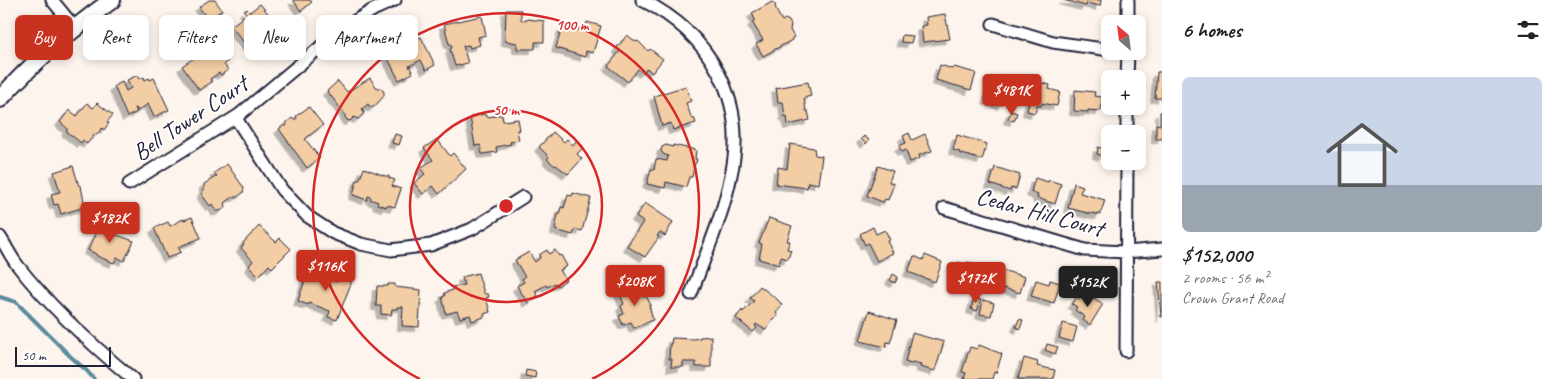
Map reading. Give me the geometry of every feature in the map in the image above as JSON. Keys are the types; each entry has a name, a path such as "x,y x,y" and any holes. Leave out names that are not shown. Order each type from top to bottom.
{"main road":[{"path":"0,100 42,57 75,28 112,0"}],"street":[{"path":"52,0 75,28"},
{"name":"Bell Tower Court","path":"129,184 239,115 347,26 373,10 395,0"},
{"path":"642,0 671,16 688,30 703,47 717,68 726,88 732,111 735,155 731,176 716,225 691,294"},
{"path":"1128,0 1128,15"},
{"path":"993,24 1053,42 1101,49"},
{"path":"239,115 237,120 282,190 307,216 333,233 361,244 391,250 431,245 472,229 522,197"},
{"path":"1126,351 1127,170"},
{"name":"Cedar Hill Court","path":"944,208 1085,250 1126,252 1162,249"},
{"path":"0,237 17,265 37,289 107,358 133,379"}],"building":[{"path":"209,0 215,0 222,10 215,15 205,15 199,7"},
{"path":"293,0 310,0 312,2 301,11"},
{"path":"1063,0 1101,0 1100,6 1087,3 1086,6"},
{"path":"772,2 775,4 782,21 785,19 789,21 791,25 790,30 794,37 792,40 763,56 756,44 763,40 752,22 755,20 752,13"},
{"path":"260,4 269,15 246,15 247,14 244,11 247,9 250,12"},
{"path":"506,10 521,10 521,20 544,21 544,42 535,42 535,49 517,49 517,43 505,41"},
{"path":"945,14 950,39 923,42 921,26 927,25 926,17"},
{"path":"244,16 244,42 234,30 234,24"},
{"path":"482,16 486,35 478,37 480,45 470,48 469,45 463,46 468,63 455,66 450,49 452,48 451,44 449,44 444,24"},
{"path":"587,22 601,26 593,53 586,51 585,57 556,48 562,27 584,31"},
{"path":"627,35 636,42 638,41 648,51 650,49 663,59 652,73 647,68 643,73 638,69 628,82 608,66 620,51 617,48"},
{"path":"902,35 913,36 911,43 901,42"},
{"path":"421,37 435,65 426,70 421,60 409,66 413,73 399,80 389,60 418,60 418,38"},
{"path":"191,60 228,61 224,64 228,70 210,79 212,82 199,90 182,66"},
{"path":"940,65 976,73 971,90 936,80"},
{"path":"1157,72 1162,72 1162,98 1155,98"},
{"path":"138,75 140,79 144,77 145,80 154,78 169,110 154,117 148,104 138,111 135,108 137,112 127,117 114,86 122,82 126,91 131,88 127,80"},
{"path":"1003,75 1021,80 1015,99 1005,96 1002,105 987,100 992,77 1001,80"},
{"path":"370,78 377,88 381,88 384,96 374,107 370,107 368,104 362,109 363,115 358,119 354,117 350,121 347,120 345,114 327,91 338,81 347,92"},
{"path":"808,82 811,96 804,98 810,120 788,125 783,102 778,102 776,88"},
{"path":"1037,82 1050,85 1049,89 1060,92 1057,106 1042,103 1041,106 1037,105 1035,113 1027,111 1034,84 1037,85"},
{"path":"686,86 691,101 686,103 692,119 694,118 696,123 673,130 671,123 662,126 654,96"},
{"path":"1075,90 1095,92 1094,96 1101,97 1101,111 1074,111"},
{"path":"87,103 93,108 97,103 113,115 107,122 109,123 104,130 102,128 87,144 83,140 81,143 66,131 68,129 60,122 69,110 77,116"},
{"path":"309,107 323,125 305,139 320,158 307,168 279,129 284,125 285,127 286,123 292,118 294,120 297,118 296,116"},
{"path":"1011,111 1017,113 1014,121 1008,119"},
{"path":"1160,112 1162,112 1162,139 1156,139 1156,124 1160,125"},
{"path":"485,114 486,117 495,116 495,114 502,115 503,121 518,119 520,130 517,130 519,140 496,147 497,152 482,154 480,145 475,146 470,117"},
{"path":"553,132 564,142 567,139 573,145 576,141 583,148 577,154 582,159 568,174 547,159 549,157 539,147"},
{"path":"909,133 912,140 925,134 932,151 919,155 920,158 910,162 906,150 902,152 899,146 906,143 903,136"},
{"path":"395,134 402,136 399,145 392,143"},
{"path":"957,135 987,144 982,160 953,150"},
{"path":"864,136 869,140 866,144 861,139"},
{"path":"437,139 450,156 453,153 466,169 439,194 433,186 423,194 414,183 425,174 420,168 433,160 424,148"},
{"path":"790,144 814,148 815,155 822,156 818,184 808,182 807,188 776,184 778,167 787,169"},
{"path":"666,145 696,150 696,163 692,177 689,177 686,187 666,182 665,188 647,184 651,169 654,170 656,159 667,161 668,156 661,151 662,147"},
{"path":"1098,147 1101,148 1101,155 1097,154"},
{"path":"227,164 244,188 243,193 225,203 226,207 220,211 216,211 212,204 210,206 202,195 202,191 204,190 204,184 217,176 214,173"},
{"path":"73,166 79,186 81,186 85,207 61,214 58,204 54,205 51,194 60,192 54,172"},
{"path":"878,166 893,171 889,182 894,184 888,200 885,199 883,202 867,196"},
{"path":"995,167 1020,175 1016,189 1011,188 1010,191 990,184"},
{"path":"364,168 389,176 389,178 395,180 392,186 401,189 395,207 377,204 378,202 370,199 371,197 368,196 367,200 353,195 357,180 359,180"},
{"path":"1035,178 1061,184 1055,204 1037,198 1038,195 1031,192"},
{"path":"1074,183 1083,186 1080,193 1105,200 1100,215 1068,208"},
{"path":"573,193 591,198 582,231 575,229 573,235 555,230 561,207 564,208 568,195 572,196"},
{"path":"645,203 673,222 665,236 660,232 657,236 659,237 645,257 627,246 643,222 636,217"},
{"path":"192,217 201,238 178,247 181,252 167,258 154,228 168,222 170,226 183,219"},
{"path":"769,218 792,226 787,241 790,241 787,249 791,250 788,259 781,257 779,265 759,259 762,244 759,243"},
{"path":"103,221 117,228 114,234 134,241 124,261 117,257 114,263 88,250"},
{"path":"259,226 276,242 280,238 291,249 272,268 269,265 259,276 249,266 253,261 241,248 243,243"},
{"path":"873,227 876,234 885,230 890,240 887,241 893,253 877,261 868,243 865,245 860,234"},
{"path":"547,250 549,254 555,250 559,256 561,255 567,266 560,270 566,280 557,286 555,283 547,287 546,285 535,291 538,296 528,303 517,286 524,282 522,279 525,277 515,260 529,252 535,262 540,258 539,255"},
{"path":"925,255 942,262 935,282 908,272 914,256 923,260"},
{"path":"958,262 966,265 967,262 974,264 973,267 982,270 977,285 953,277"},
{"path":"309,268 334,278 333,281 336,282 339,273 353,278 337,320 328,317 330,311 298,301"},
{"path":"999,269 1025,277 1020,293 994,285"},
{"path":"478,273 484,293 488,294 489,297 486,298 490,312 484,314 484,317 472,321 470,315 460,318 457,311 446,314 442,297 445,296 444,293 453,290 452,287 464,285 462,277"},
{"path":"893,274 898,277 895,283 890,280"},
{"path":"1036,280 1049,284 1050,280 1060,283 1054,303 1031,296"},
{"path":"1158,282 1162,282 1162,317 1161,317"},
{"path":"636,283 642,297 646,296 651,305 649,305 653,320 634,328 631,322 623,325 619,316 624,314 621,306 624,304 619,292"},
{"path":"388,284 395,284 395,287 421,290 419,327 402,326 403,307 392,309 391,315 381,314 381,306 376,306 377,286 388,286"},
{"path":"760,286 782,305 776,313 778,316 773,319 766,330 756,324 757,328 753,332 736,318 742,310 743,312 754,301 750,298"},
{"path":"1086,293 1103,304 1090,325 1083,320 1085,317 1075,310 1077,307 1072,304 1077,297 1081,300"},
{"path":"974,298 981,300 977,311 971,309"},
{"path":"983,300 994,303 991,316 980,314"},
{"path":"869,311 897,320 890,343 887,342 886,347 860,341"},
{"path":"1019,319 1023,320 1020,329 1016,327"},
{"path":"1063,323 1077,327 1073,342 1059,338"},
{"path":"912,333 944,342 935,371 920,367 921,364 905,362"},
{"path":"711,336 711,367 696,367 696,362 683,362 683,367 671,367 672,359 669,359 672,338 693,339"},
{"path":"1047,344 1058,347 1055,354 1045,350"},
{"path":"979,345 1002,354 996,373 994,372 992,379 964,379 966,373 962,372 970,347 977,349"},
{"path":"1024,358 1038,362 1037,366 1055,370 1053,379 1018,379"},
{"path":"526,370 536,372 535,378 525,376"}],"waterway":[{"path":"0,297 16,302 94,379"}]}
